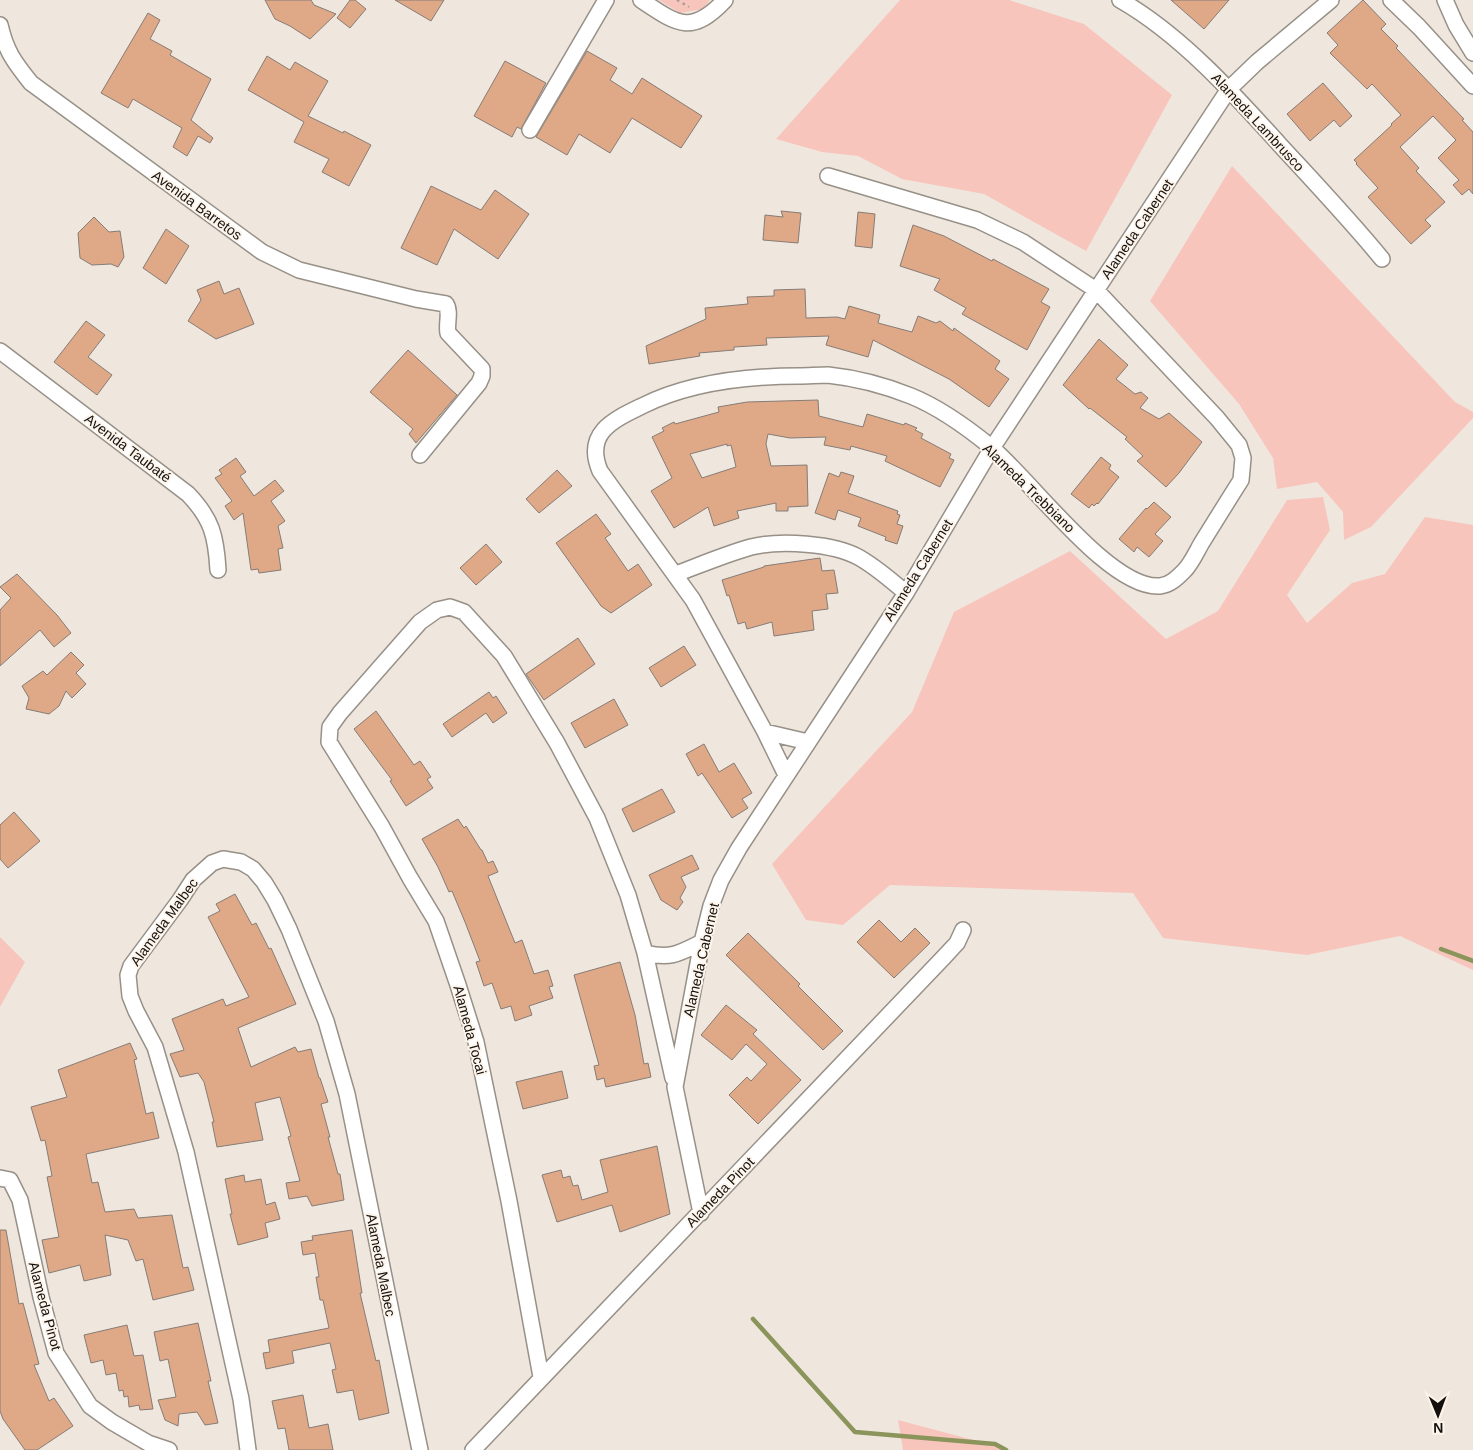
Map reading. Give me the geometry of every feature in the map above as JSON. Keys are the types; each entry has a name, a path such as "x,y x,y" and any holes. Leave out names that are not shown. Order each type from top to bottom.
{"street":[{"path":"530,130 606,0"},
{"path":"641,0 666,17 682,22 698,22 713,12 725,0"},
{"name":"Alameda Lambrusco","path":"1120,0 1170,35 1229,89 1360,232 1382,259"},
{"name":"Alameda Cabernet","path":"701,1213 675,1087 702,942 711,906 721,880 739,848 786,775 906,593 992,448 1229,89 1256,62 1331,0"},
{"path":"1390,0 1419,27 1473,86"},
{"path":"1445,0 1456,25 1473,53"},
{"name":"Avenida Barretos","path":"0,25 4,41 13,62 31,83 262,252 299,270 446,304 449,308 446,326 448,333 482,369 482,376 479,383 420,455"},
{"name":"Alameda Trebbiano","path":"786,775 765,732 693,600 600,471 594,458 595,446 600,434 616,419 653,400 712,383 767,376 828,376 870,383 912,397 946,415 992,448 1106,563 1141,584 1160,586 1172,582 1185,570 1240,480 1243,458 1239,445 1217,418 1096,290 1023,242 978,220 828,176"},
{"name":"Avenida Taubaté","path":"0,351 188,494 201,508 211,526 217,545 218,570"},
{"path":"676,574 752,547 790,543 828,547 858,557 882,573 906,593"},
{"name":"Alameda Tocai","path":"541,1377 509,1201 476,1042 436,921 382,827 329,742 330,727 340,713 420,622 436,610 450,608 464,612 504,656 556,743 592,810 628,895 645,953 675,1087"},
{"path":"765,732 808,742"},
{"name":"Alameda Malbec","path":"243,1448 241,1399 186,1152 155,1046 136,1011 128,986 131,966 192,880 212,863 223,859 241,862 253,869 264,882 289,929 326,1021 347,1094 394,1331 420,1450"},
{"name":"Alameda Pinot","path":"473,1450 944,957 957,943 963,930"},
{"path":"645,953 658,956 672,956 702,942"},
{"name":"Alameda Pinot","path":"0,1178 10,1180 20,1200 41,1298 56,1353 76,1386 90,1406 112,1422 148,1443 169,1450"}],"shaded area":[{"path":"659,0 710,0 703,9 680,13"},
{"path":"900,0 1009,0 1084,24 1172,95 1086,251 984,194 902,179 858,156 822,152 776,139"},
{"path":"1232,166 1455,402 1473,412 1473,418 1371,527 1344,540 1343,512 1317,482 1277,489 1273,458 1239,404 1150,301"},
{"path":"1323,497 1330,530 1287,595 1307,623 1352,583 1385,574 1425,517 1473,525 1473,970 1400,936 1307,955 1163,938 1133,893 890,885 843,925 806,920 772,864 912,712 954,612 1070,551 1166,639 1218,611 1287,500"},
{"path":"0,937 25,962 0,1007"},
{"path":"898,1420 1011,1450 903,1450"}],"building":[{"path":"265,0 311,0 314,5 336,14 310,39 275,19"},
{"path":"350,0 355,0 366,9 350,28 337,18"},
{"path":"395,0 444,0 431,21"},
{"path":"1171,0 1229,0 1204,29"},
{"path":"1363,0 1386,24 1381,29 1398,46 1396,48 1464,119 1462,120 1473,132 1473,194 1469,189 1462,195 1453,185 1459,180 1438,158 1456,140 1433,116 1400,147 1419,168 1416,171 1445,202 1425,220 1431,226 1411,244 1368,197 1378,188 1354,160 1401,115 1372,84 1367,89 1330,53 1338,45 1327,33"},
{"path":"148,13 160,20 150,39 172,51 170,55 211,79 191,120 213,138 210,143 198,136 187,156 173,147 182,128 133,99 128,108 101,93"},
{"path":"587,51 617,68 610,80 632,94 642,78 702,116 681,148 632,118 610,153 579,134 567,155 536,137"},
{"path":"267,56 290,70 295,62 328,81 308,116 371,145 349,186 322,172 329,159 294,142 304,122 248,90"},
{"path":"505,61 546,83 521,129 517,127 512,137 474,116"},
{"path":"1323,83 1352,116 1340,127 1334,120 1310,141 1287,114"},
{"path":"431,186 481,210 495,190 529,214 498,259 454,229 437,265 401,248"},
{"path":"781,211 801,213 798,243 763,240 765,215 783,217"},
{"path":"858,212 875,214 872,248 855,246"},
{"path":"94,217 109,232 120,231 124,257 118,267 111,264 92,265 80,258 78,233"},
{"path":"913,225 944,236 992,261 993,259 1049,289 1041,302 1050,307 1027,350 962,314 966,308 934,290 940,279 900,266"},
{"path":"166,229 189,246 166,284 143,268"},
{"path":"219,281 224,294 239,288 254,324 216,339 188,321 201,300 197,290"},
{"path":"805,289 806,318 837,317 845,319 849,306 880,315 878,323 912,332 918,316 936,323 940,321 953,331 954,328 1000,361 995,369 1009,379 989,407 949,379 873,340 868,357 826,345 829,336 766,338 767,345 734,347 734,350 699,353 700,356 649,364 646,346 706,319 705,308 748,304 747,297 774,296 774,290"},
{"path":"86,321 105,335 88,357 112,375 97,395 54,362"},
{"path":"1099,339 1128,365 1116,379 1135,394 1141,392 1148,398 1140,408 1159,419 1169,413 1202,442 1166,487 1137,461 1143,456 1125,439 1127,437 1089,409 1063,385"},
{"path":"408,350 457,395 416,443 409,434 413,429 370,392"},
{"path":"818,400 819,416 863,427 867,414 904,425 905,423 917,428 915,430 923,434 921,438 951,454 949,458 954,460 940,487 885,461 887,456 851,446 850,450 824,445 826,437 790,438 768,434 766,444 771,466 807,465 808,506 788,507 788,511 776,511 776,503 737,511 739,518 714,526 708,507 674,528 651,491 672,478 652,437 664,431 662,428 674,422 675,424 719,412 718,407 747,402","holes":["727,444 727,446 731,445 736,467 702,478 690,454"]},
{"path":"1101,457 1111,465 1109,469 1119,477 1098,504 1094,506 1092,504 1089,508 1071,494"},
{"path":"236,458 246,472 240,476 254,496 275,480 284,491 271,501 285,521 278,526 283,548 278,549 281,570 259,573 258,569 251,570 243,513 234,520 225,506 232,501 215,478 222,474 219,470"},
{"path":"557,470 572,486 539,513 526,499"},
{"path":"841,472 854,476 848,493 898,511 897,514 900,515 897,524 903,526 897,544 885,540 886,537 858,526 861,518 838,510 835,520 815,513 829,473 839,477"},
{"path":"1154,502 1171,517 1155,534 1163,541 1149,557 1137,547 1134,552 1119,539 1146,508"},
{"path":"596,514 611,534 605,538 628,571 638,564 652,585 611,613 601,606 556,543"},
{"path":"486,544 502,562 476,585 460,568"},
{"path":"820,558 822,571 834,570 838,593 826,594 828,609 812,611 814,630 774,636 772,622 747,629 745,622 738,624 722,580 764,566"},
{"path":"17,574 57,615 71,633 54,647 40,630 0,666 0,610 11,598 0,587"},
{"path":"578,638 595,664 544,700 526,674"},
{"path":"684,646 696,665 661,687 649,668"},
{"path":"71,652 84,665 76,673 86,684 72,698 66,691 59,706 49,714 26,709 29,698 22,686 43,671 47,675"},
{"path":"489,692 493,698 496,696 507,713 493,723 486,713 452,737 443,724"},
{"path":"614,699 628,725 585,748 571,723"},
{"path":"376,711 414,765 420,761 431,777 427,779 433,788 406,806 390,781 392,780 354,729"},
{"path":"704,744 719,772 734,763 752,793 742,799 748,808 732,818 702,773 698,776 686,754"},
{"path":"662,789 675,812 633,832 622,809"},
{"path":"14,812 40,841 8,868 0,859 0,825"},
{"path":"458,819 464,828 466,826 488,863 493,861 498,872 488,876 515,943 522,940 534,974 548,970 553,986 549,987 553,998 529,1006 532,1015 515,1021 511,1006 501,1009 492,983 484,986 476,962 480,961 452,891 449,892 438,867 422,839"},
{"path":"692,855 699,869 681,877 686,887 680,898 683,902 677,910 661,900 649,875"},
{"path":"235,894 252,925 256,923 269,949 271,948 296,1004 238,1028 251,1067 295,1047 298,1052 311,1049 328,1102 321,1104 338,1174 340,1174 344,1200 312,1206 307,1196 289,1199 286,1183 300,1181 288,1137 291,1136 280,1097 255,1103 263,1140 217,1147 212,1122 214,1122 204,1082 198,1073 180,1077 170,1054 184,1050 172,1019 223,999 226,1006 249,997 208,917 220,911 216,904"},
{"path":"879,920 901,942 915,928 930,943 894,978 857,942"},
{"path":"748,933 800,984 798,986 843,1031 823,1050 726,955"},
{"path":"620,962 635,1015 644,1064 648,1063 651,1077 606,1087 604,1078 597,1080 594,1066 599,1065 574,975"},
{"path":"726,1005 757,1030 753,1034 801,1080 758,1124 729,1095 747,1077 751,1081 767,1064 746,1044 732,1060 701,1035"},
{"path":"130,1043 137,1059 134,1060 146,1114 153,1112 159,1138 86,1154 92,1183 98,1182 105,1212 134,1209 138,1218 172,1215 183,1268 188,1267 194,1290 153,1300 143,1259 136,1261 128,1240 105,1235 111,1275 84,1281 80,1265 49,1273 42,1240 59,1237 47,1177 52,1176 45,1140 41,1141 31,1107 67,1097 58,1070"},
{"path":"562,1071 568,1098 523,1109 516,1082"},
{"path":"657,1146 670,1214 620,1232 612,1205 557,1222 542,1175 561,1170 563,1178 570,1176 573,1186 578,1185 582,1200 608,1192 600,1160"},
{"path":"244,1175 245,1182 261,1179 266,1205 275,1202 280,1219 265,1223 268,1237 238,1245 230,1214 232,1214 225,1179"},
{"path":"0,1230 6,1230 19,1304 23,1303 39,1364 34,1365 49,1401 54,1398 73,1426 37,1450 25,1450 3,1419 0,1411"},
{"path":"352,1230 362,1293 360,1293 376,1361 379,1360 389,1413 359,1420 353,1390 337,1393 332,1370 336,1369 330,1343 292,1351 294,1363 266,1369 263,1353 270,1352 268,1340 329,1328 323,1300 320,1300 316,1277 319,1277 315,1253 303,1255 301,1242 313,1240 312,1236"},
{"path":"198,1323 211,1381 208,1381 218,1423 205,1425 197,1412 179,1414 178,1426 165,1420 158,1400 176,1397 168,1359 160,1361 154,1332"},
{"path":"127,1325 134,1356 143,1355 153,1409 140,1410 139,1405 129,1407 128,1396 124,1397 123,1390 119,1391 116,1373 106,1375 103,1360 91,1363 84,1335"},
{"path":"303,1395 309,1428 328,1424 333,1450 289,1450 285,1428 278,1429 272,1401"}],"waterway":[{"path":"1441,949 1473,961"},
{"path":"753,1319 855,1432 995,1444 1006,1450"}]}
